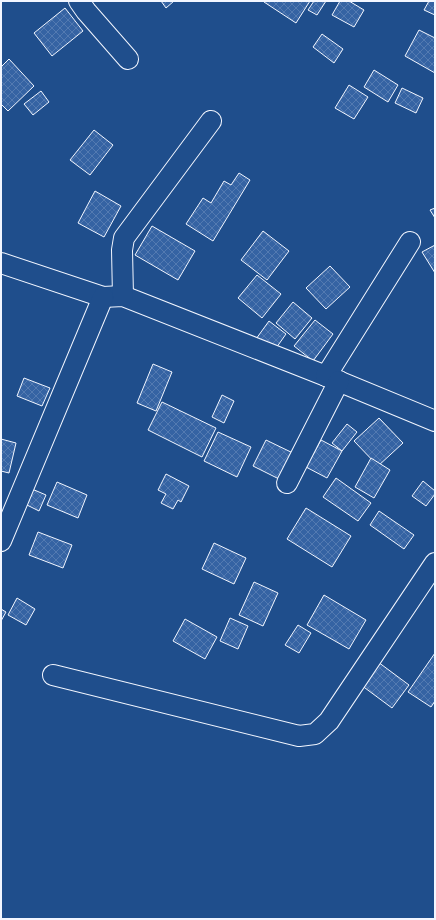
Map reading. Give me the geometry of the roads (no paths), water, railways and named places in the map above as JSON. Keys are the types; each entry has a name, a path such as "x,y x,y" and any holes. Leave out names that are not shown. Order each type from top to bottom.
{"street":[{"path":"79,1 128,59"},
{"path":"124,296 122,250 124,238 211,121"},
{"path":"287,483 332,379 410,242"},
{"path":"1,263 103,297 124,296 435,421"},
{"path":"1,541 103,297"},
{"path":"53,675 299,736 315,734 329,721 435,563"}]}
